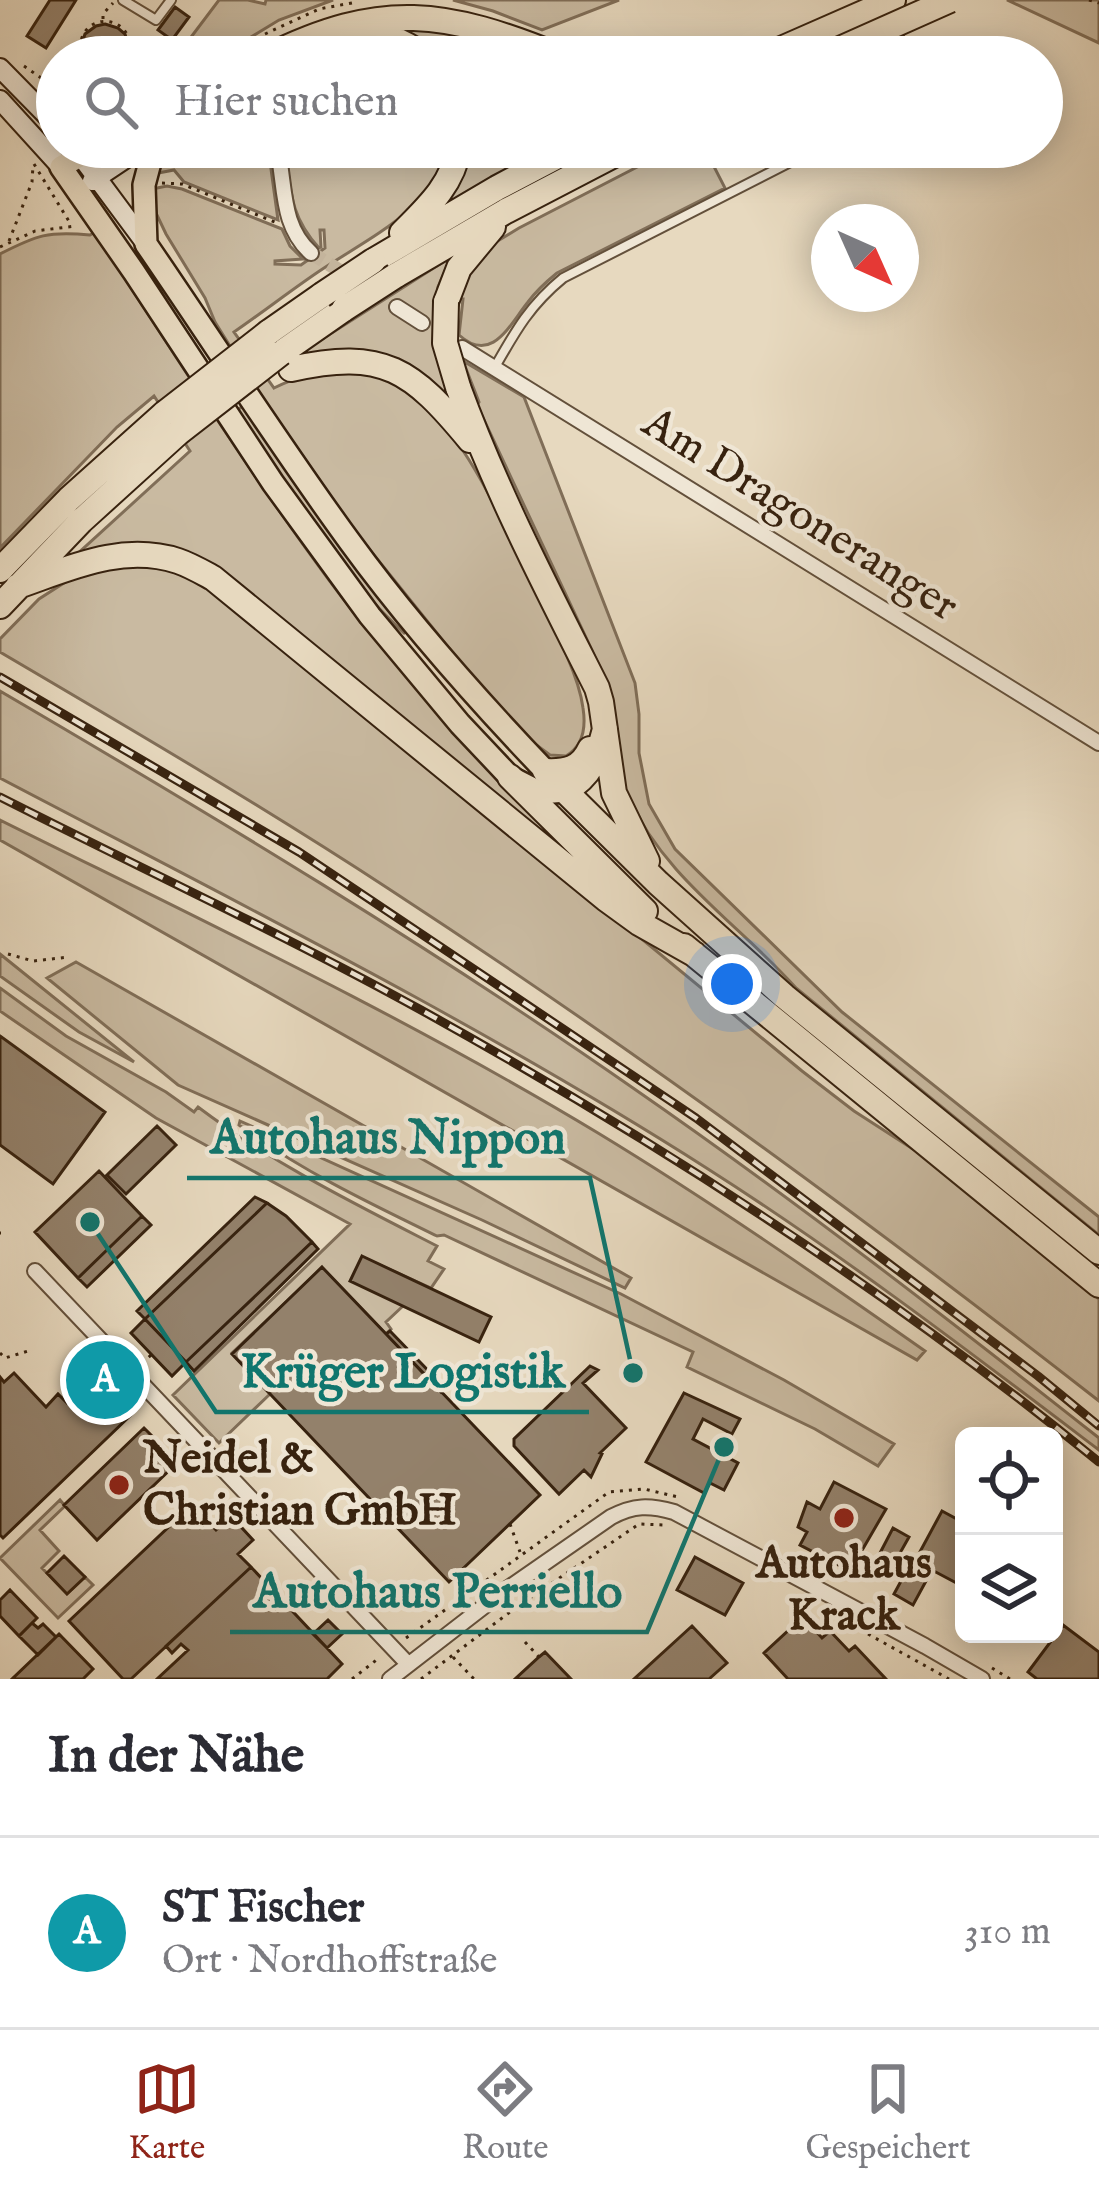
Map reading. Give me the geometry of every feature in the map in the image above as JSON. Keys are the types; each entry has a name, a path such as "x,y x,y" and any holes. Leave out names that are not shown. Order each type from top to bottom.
{"highway":[{"path":"810,36 893,0"},
{"path":"869,36 950,0"},
{"path":"307,36 373,14 427,15 509,36"},
{"path":"329,28 384,36"},
{"path":"6,590 118,486 172,423 344,309 441,192 453,168"},
{"path":"381,266 483,196 536,168"},
{"path":"172,423 233,389 280,351 322,295 589,168"},
{"path":"506,211 459,268 446,302 445,343 483,456 599,694 614,793 658,883"},
{"path":"280,351 322,362 376,363 399,372 437,401 483,456"},
{"path":"6,590 113,554 179,561 213,578 606,899 694,954"},
{"path":"545,771 576,767 589,751 593,715 584,663"},
{"path":"605,729 590,771 565,791 658,883 784,996 1099,1252"},
{"path":"510,777 618,886 694,954 1099,1285"}],"main road":[{"path":"7,64 36,101"},
{"path":"0,100 36,125"},
{"path":"77,168 77,190 333,569 429,688 510,777 541,793 565,791"},
{"path":"89,168 352,546 419,629 565,791"},
{"path":"77,190 113,168"},
{"path":"146,244 144,185 148,168"}],"street":[{"path":"281,168 290,226 311,253"},
{"path":"397,307 422,323"},
{"name":"Am Dragoneranger","path":"462,349 1099,743"},
{"path":"35,1271 408,1664"},
{"path":"390,1679 610,1517 644,1505 674,1512 982,1679"}],"lane":[{"path":"119,0 156,20 171,0"},
{"path":"898,36 906,1"},
{"path":"495,367 540,297 563,278 779,168"}],"path":[{"path":"104,21 103,14 119,0"},
{"path":"1089,0 1099,3"},
{"path":"83,36 92,25 104,21 116,23 128,34 143,12"},
{"path":"7,64 36,78"},
{"path":"9,243 32,182 33,163 36,168"},
{"path":"0,247 35,231 72,225 36,168"},
{"path":"144,185 182,184 290,226"},
{"path":"8,953 33,961 69,958"},
{"path":"0,1353 5,1358 28,1351"},
{"path":"352,1679 520,1554 609,1492 620,1492"},
{"path":"510,1524 520,1554"},
{"path":"422,1679 639,1524 668,1526"},
{"path":"858,1628 949,1679"},
{"path":"525,1642 539,1657"},
{"path":"452,1655 474,1679"}],"shaded area":[{"path":"219,0 265,4 266,0 333,0 279,20 253,36 192,36"},
{"path":"453,0 619,0 542,30"},
{"path":"1007,0 1099,0 1099,43"},
{"path":"388,20 447,26 476,36 409,36"},
{"path":"155,168 271,168 278,220 184,182 174,170 153,174"},
{"path":"288,168 442,168 429,189 397,220 234,332 274,388 325,372 369,373 406,390 438,418 490,497 575,677 583,729 580,741 566,756 550,755 531,741 469,673 357,534 215,322 156,213 152,189 182,189 282,229 303,259 275,264 301,265 325,248 324,230 320,230 319,248 297,213"},
{"path":"458,168 514,168 444,207"},
{"path":"635,168 715,168 725,188 557,273 499,338 481,346 471,343 459,335 463,299 457,299 465,279 491,245"},
{"path":"95,232 329,580 418,689 578,861 222,574 74,557 190,451 154,396 117,427 0,548 0,254 43,236"},
{"path":"451,257 438,287 435,313 461,413 336,352 307,354 305,350"},
{"path":"463,361 524,397 635,683 639,753 649,804 675,849 842,1012 1099,1217 1099,1235 796,988 662,852 624,784 605,678 477,405"},
{"path":"244,405 407,630 404,633 356,583 314,528 236,411"},
{"path":"136,564 169,569 200,582 802,1071 933,1162 1099,1299 1099,1401 838,1202 571,1011 293,828 0,652 0,639 39,599 78,574"},
{"path":"0,691 320,883 633,1088 984,1348 1099,1438 1099,1450 808,1236 622,1116 358,966 0,778"},
{"path":"0,820 302,970 525,1090 681,1185 925,1351 917,1360 0,840"},
{"path":"0,954 134,1062 79,1032 0,976"},
{"path":"76,962 631,1278 625,1288 178,1085 47,978"},
{"path":"0,988 66,1036 194,1112 198,1107 285,1165 437,1246 428,1261 444,1269 431,1288 362,1257 403,1306 386,1322 391,1329 386,1334 322,1268 232,1353 270,1394 219,1443 173,1395 350,1224 156,1118 0,1011"},
{"path":"240,1121 621,1294 894,1444 878,1466 815,1429 687,1367 693,1352 361,1198 286,1157 239,1125"},
{"path":"60,1500 65,1506 40,1530 59,1551 42,1568 67,1594 85,1577 93,1585 58,1618 0,1558"}],"building":[{"path":"50,0 76,0 54,36 36,36 36,42 27,36"},
{"path":"175,7 189,17 175,36 158,30"},
{"path":"96,26 118,28 126,36 84,36"},
{"path":"0,1036 105,1112 53,1184 0,1145"},
{"path":"157,1126 176,1145 126,1194 107,1175"},
{"path":"99,1171 142,1216 78,1278 35,1232"},
{"path":"255,1197 267,1203 145,1319 137,1311"},
{"path":"267,1203 312,1242 186,1362 145,1319"},
{"path":"142,1216 151,1225 87,1287 78,1278"},
{"path":"312,1242 318,1249 194,1371 186,1362"},
{"path":"362,1256 491,1317 479,1342 350,1281"},
{"path":"322,1267 540,1495 449,1582 232,1354"},
{"path":"145,1319 186,1362 172,1376 131,1333"},
{"path":"390,1331 445,1388 441,1392 386,1334"},
{"path":"590,1366 598,1370 583,1383 626,1428 600,1453 591,1477 584,1470 559,1494 514,1446 514,1439"},
{"path":"14,1373 46,1407 58,1394 67,1403 96,1375 132,1414 3,1538 0,1377 4,1382"},
{"path":"684,1393 740,1419 732,1434 703,1419 693,1439 738,1463 724,1490 710,1483 704,1493 646,1462"},
{"name":"Neidel & Christian GmbH","path":"144,1428 178,1462 97,1540 64,1505"},
{"path":"834,1482 886,1509 850,1571 800,1545 807,1532 798,1527 807,1502 820,1509"},
{"path":"192,1505 216,1530 231,1516 253,1540 238,1554 251,1567 131,1679 123,1679 69,1621"},
{"path":"942,1511 955,1518 955,1582 915,1561"},
{"path":"893,1528 909,1537 895,1562 880,1553"},
{"path":"64,1556 85,1577 67,1594 47,1573"},
{"path":"695,1557 743,1583 725,1615 677,1590"},
{"path":"913,1559 932,1570 913,1605 894,1594"},
{"path":"251,1567 342,1664 327,1679 157,1679 188,1650 181,1644 172,1653 166,1646"},
{"path":"10,1590 37,1618 19,1636 0,1616 0,1600"},
{"path":"803,1617 822,1638 830,1631 849,1651 855,1646 886,1679 788,1679 764,1653"},
{"path":"328,1620 342,1634 327,1648 313,1634"},
{"path":"32,1623 38,1628 43,1624 56,1637 38,1655 19,1636"},
{"path":"1063,1625 1099,1652 1099,1679 1037,1679 1028,1672 1050,1643 1063,1643"},
{"path":"692,1626 727,1663 709,1679 634,1679"},
{"path":"59,1634 93,1669 83,1679 12,1679"},
{"path":"545,1652 571,1679 515,1679 539,1657"}],"tunnel":[{"path":"311,253 353,279"}],"railway":[{"path":"0,677 299,852 696,1118 1099,1426"},
{"path":"0,797 369,982 598,1112 855,1278 1099,1462"}],"place":[{"name":"Krüger Logistik","path":"90,1222"},
{"name":"Autohaus Nippon","path":"633,1373"},
{"name":"ST Fischer","path":"105,1380"},
{"name":"Autohaus Perriello","path":"724,1447"},
{"name":"Neidel & Christian GmbH","path":"119,1485"},
{"name":"Autohaus Krack","path":"844,1518"}]}
